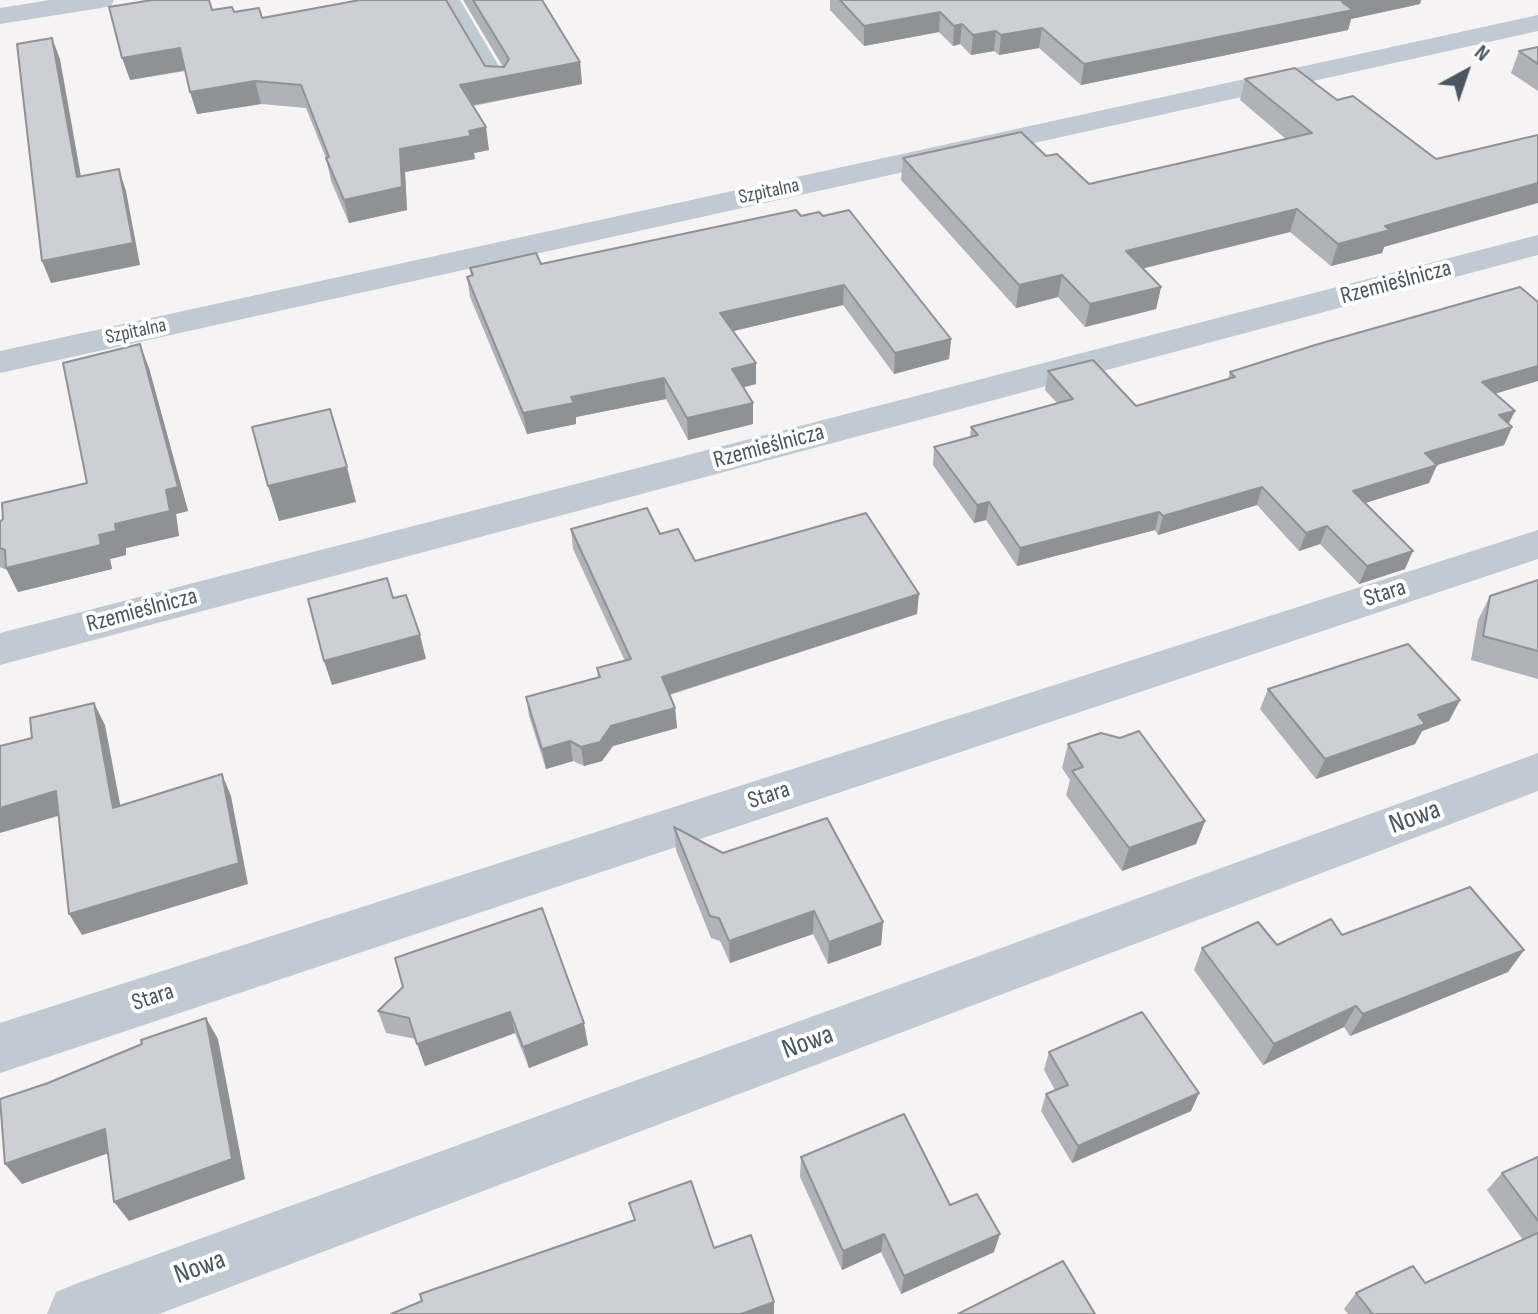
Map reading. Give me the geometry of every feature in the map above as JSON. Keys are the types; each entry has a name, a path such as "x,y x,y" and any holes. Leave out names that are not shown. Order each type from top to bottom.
{"street":[{"path":"0,16 101,0"},
{"name":"Szpitalna","path":"0,362 1538,23"},
{"name":"Rzemieślnicza","path":"0,649 1538,245"},
{"name":"Stara","path":"0,1048 1538,544"},
{"name":"Nowa","path":"78,1314 1538,772"}],"lane":[{"path":"450,0 498,83"}],"building":[{"path":"152,0 209,0 212,10 232,7 234,12 259,8 262,18 360,0 446,0 485,66 504,67 509,59 473,0 542,0 580,62 460,85 486,127 469,131 471,136 400,149 402,187 344,200 301,85 255,81 190,92 180,48 122,58 109,7"},
{"path":"840,0 1353,0 1342,2 1353,10 1084,64 1042,28 1001,35 996,31 973,35 962,24 954,26 940,12 864,26"},
{"path":"52,38 77,177 119,169 133,243 42,261 17,44"},
{"path":"1538,47 1538,64 1519,51"},
{"path":"1295,68 1337,100 1353,96 1436,159 1538,135 1538,183 1385,226 1390,230 1338,244 1297,209 1126,251 1161,287 1090,304 1062,275 1019,285 903,158 1021,132 1046,156 1057,154 1089,184 1312,133 1245,79"},
{"path":"796,210 801,216 819,212 823,216 849,210 951,339 895,353 844,285 720,313 756,363 732,369 753,403 687,418 664,378 571,397 574,403 523,413 467,277 473,275 470,268 536,253 541,264"},
{"path":"1520,287 1538,302 1538,366 1482,382 1515,411 1499,415 1512,427 1425,453 1437,465 1353,491 1413,551 1367,566 1327,526 1306,533 1262,487 1163,516 1159,512 1020,548 989,502 977,505 934,447 978,435 971,427 1073,399 1048,371 1093,360 1136,406 1235,377 1230,372 1315,345"},
{"path":"140,344 178,487 166,490 170,511 115,524 116,531 99,535 101,545 6,568 5,550 0,548 2,503 87,483 63,363"},
{"path":"330,409 347,467 268,486 252,427"},
{"path":"647,508 660,534 678,529 695,561 866,513 919,594 662,677 675,708 611,726 600,742 581,747 570,741 542,749 526,697 600,677 597,668 631,659 571,529"},
{"path":"387,578 393,598 406,595 420,635 324,661 308,599"},
{"path":"1538,580 1538,651 1483,636 1490,596"},
{"path":"1408,644 1460,700 1418,715 1425,724 1325,759 1268,689"},
{"path":"94,703 113,808 222,774 239,863 69,914 56,791 0,808 0,746 32,738 30,718"},
{"path":"1139,731 1205,821 1129,848 1072,771 1083,767 1068,744 1101,733 1120,738"},
{"path":"827,818 883,922 829,942 814,911 729,941 719,918 710,916 674,827 723,853"},
{"path":"1470,887 1524,950 1363,1014 1356,1006 1274,1044 1202,948 1258,922 1277,945 1331,919 1342,935"},
{"path":"542,908 584,1023 523,1047 510,1012 417,1044 409,1018 378,1011 403,987 395,958"},
{"path":"1142,1012 1199,1093 1078,1146 1046,1094 1068,1085 1049,1052"},
{"path":"206,1018 232,1159 114,1202 105,1129 5,1164 0,1099 48,1083 142,1044 141,1040"},
{"path":"904,1114 950,1205 977,1194 1000,1234 904,1276 884,1234 843,1251 801,1157"},
{"path":"1538,1157 1538,1221 1502,1173"},
{"path":"691,1181 714,1248 751,1235 774,1302 741,1314 391,1314 422,1301 420,1294 635,1220 629,1203"},
{"path":"1538,1233 1538,1314 1370,1314 1356,1293 1413,1266 1425,1283"},
{"path":"1063,1261 1095,1314 958,1314"}]}
